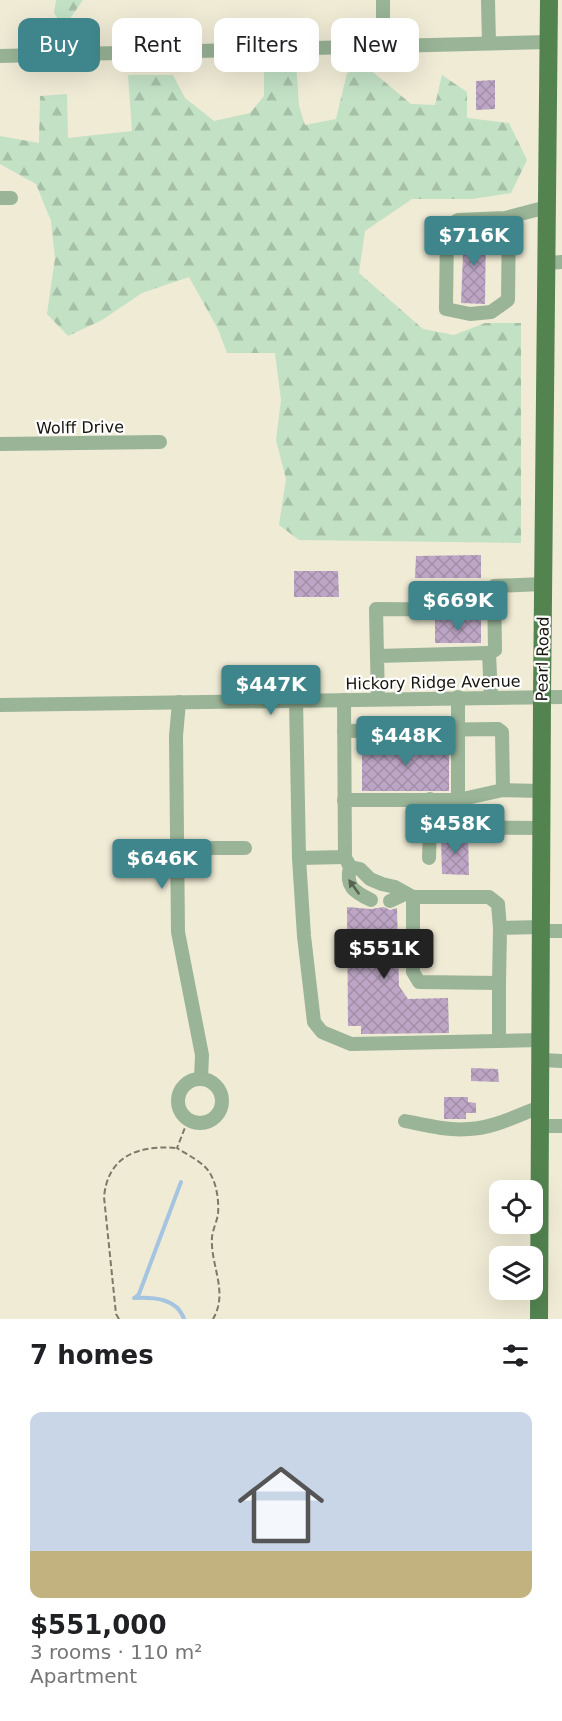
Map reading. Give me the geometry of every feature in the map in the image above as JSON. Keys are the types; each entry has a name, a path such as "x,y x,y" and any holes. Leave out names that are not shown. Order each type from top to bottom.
{"main road":[{"name":"Pearl Road","path":"539,1319 543,584 554,263 547,207 555,61 548,42 549,0"}],"street":[{"path":"383,0 383,18"},
{"path":"488,0 489,43"},
{"path":"419,45 548,42"},
{"path":"0,56 331,47"},
{"path":"509,217 508,300 491,312 470,314 446,309 447,228 458,220 509,217 547,207"},
{"name":"Wolff Drive","path":"0,444 160,442"},
{"path":"377,656 489,653 495,650 494,586 543,584"},
{"path":"378,699 375,609 494,610"},
{"path":"489,653 491,697"},
{"path":"458,697 458,800"},
{"name":"Hickory Ridge Avenue","path":"0,705 562,697"},
{"path":"296,700 299,858 304,936 314,1022 322,1032 351,1044 541,1040"},
{"path":"344,700 347,878 359,895 370,900"},
{"path":"179,702 176,736 178,932 202,1055 201,1079"},
{"path":"344,730 498,729 502,732 503,790"},
{"path":"344,800 458,800 503,790 542,792"},
{"path":"429,858 430,800"},
{"path":"430,827 542,828"},
{"path":"177,848 245,848"},
{"path":"299,858 348,862 370,879 382,885 395,887 409,895"},
{"path":"390,901 409,895 489,897 498,904 500,928 499,1040"},
{"path":"409,895 413,972 419,982 499,983"},
{"path":"500,928 562,931"},
{"path":"541,1060 562,1061"},
{"path":"201,1079 208,1080 219,1089 221,1109 211,1120 204,1123 188,1120 179,1110 178,1095 187,1083 201,1079"},
{"path":"405,1121 460,1130 540,1116 562,1126"}],"path":[{"path":"177,1148 188,1120"},
{"path":"119,1319 116,1314 113,1287 104,1197 105,1185 109,1174 118,1163 151,1146 177,1148 206,1166 212,1177 217,1193 218,1214 212,1237 219,1280 219,1298 213,1319"}],"green space":[{"path":"56,0 83,0 70,18 58,18 54,13"},
{"path":"264,72 297,72 299,106 305,125 336,119 347,73 373,72 411,104 435,105 442,75 467,92 467,118 509,123 527,160 511,193 472,199 412,199 365,231 359,273 423,329 454,335 485,323 521,323 521,543 299,540 279,525 286,479 276,440 281,400 275,353 227,353 218,329 189,277 142,293 102,320 68,336 47,314 55,258 51,221 36,184 0,164 0,136 39,143 40,96 67,94 68,138 132,131 128,75 173,75 185,98 214,121 250,113 264,96"}],"building":[{"path":"495,80 495,109 476,110 476,81"},
{"path":"464,229 486,229 485,304 461,303"},
{"path":"481,555 481,578 415,578 416,556"},
{"path":"294,571 338,571 339,597 294,597"},
{"path":"435,620 481,620 481,643 435,643"},
{"path":"422,740 449,740 449,791 362,791 362,745 421,744"},
{"path":"441,836 468,836 469,875 442,874"},
{"path":"347,907 371,909 384,907 390,910 397,908 399,986 408,999 448,998 449,1033 361,1034 361,1026 348,1026"},
{"path":"471,1068 498,1069 499,1082 471,1081"},
{"path":"444,1097 468,1097 468,1102 476,1103 476,1113 466,1113 466,1119 444,1119"}],"waterway":[{"path":"136,1297 181,1182"},
{"path":"134,1298 163,1300 176,1307 184,1319"}]}
